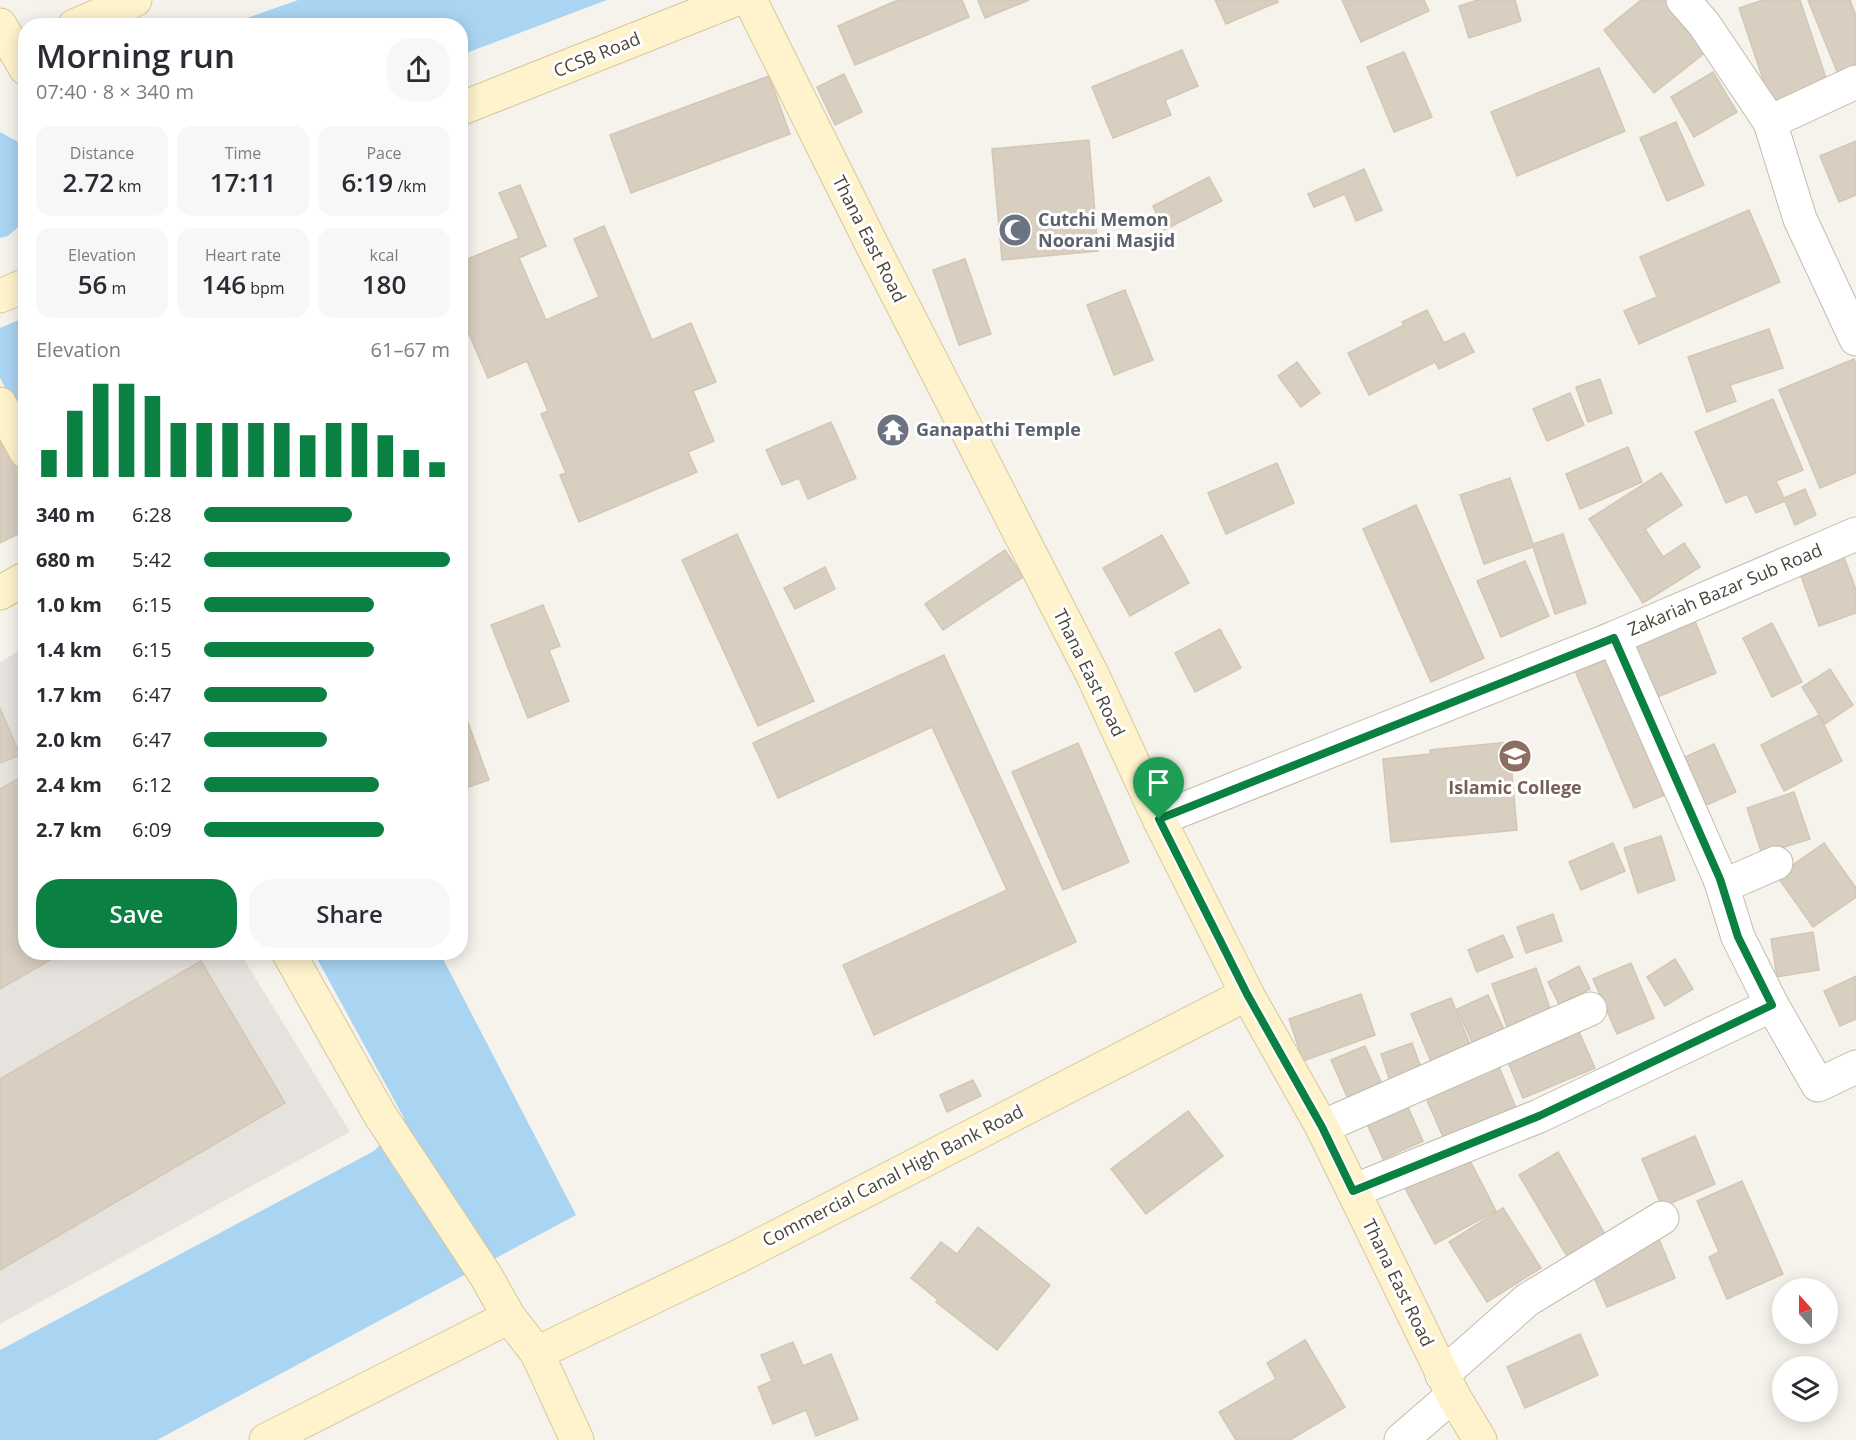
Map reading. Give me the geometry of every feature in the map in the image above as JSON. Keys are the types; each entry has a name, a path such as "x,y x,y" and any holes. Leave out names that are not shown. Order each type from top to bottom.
{"main road":[{"path":"93,18 135,0"},
{"name":"CCSB Road","path":"468,106 734,0"},
{"name":"Thana East Road","path":"750,0 873,247 1093,676 1159,819 1247,994 1322,1127 1448,1385 1479,1440"},
{"path":"0,296 18,288"},
{"path":"0,404 18,437"},
{"path":"0,593 18,583"},
{"path":"293,960 380,1115 486,1276 509,1317 537,1353 577,1440"},
{"name":"Commercial Canal High Bank Road","path":"537,1353 737,1257 1247,994"},
{"path":"266,1440 509,1317"}],"street":[{"path":"1683,0 1704,24 1770,122 1800,219 1856,339"},
{"path":"1770,122 1856,82"},
{"name":"Zakariah Bazar Sub Road","path":"1159,819 1614,638 1856,534"},
{"path":"1614,638 1720,879 1738,937 1772,1005 1818,1085 1856,1067"},
{"path":"1720,879 1730,883 1776,863"},
{"path":"1353,1191 1539,1116 1772,1005"},
{"path":"1322,1127 1590,1009"},
{"path":"1401,1440 1448,1385 1527,1300 1662,1218"}],"shaded area":[{"path":"18,651 18,960 244,960 350,1132 0,1324 0,662"}],"water":[{"path":"298,0 607,0 468,52 468,18 247,18"},
{"path":"18,103 18,412 0,378 0,111"},
{"path":"318,960 444,960 576,1215 157,1440 0,1440 0,1350 374,1151 404,1118"}],"pier":[{"path":"18,100 18,142 0,132 0,107"},
{"path":"18,227 18,320 0,328 0,238 8,236"}],"building":[{"path":"898,0 962,0 969,17 855,65 838,26"},
{"path":"978,0 1029,0 985,18"},
{"path":"1215,0 1277,0 1278,2 1226,24"},
{"path":"1342,0 1424,0 1429,11 1361,42"},
{"path":"1478,0 1515,0 1521,21 1469,38 1459,6"},
{"path":"1641,0 1673,0 1711,48 1654,93 1604,30"},
{"path":"1763,0 1800,0 1828,84 1771,103 1739,8"},
{"path":"1808,0 1850,0 1856,16 1856,67 1838,74"},
{"path":"1182,50 1198,86 1165,100 1171,115 1113,138 1092,87"},
{"path":"1404,52 1432,117 1394,132 1367,67"},
{"path":"1599,68 1625,131 1517,176 1491,112"},
{"path":"1713,72 1737,112 1694,137 1671,97"},
{"path":"844,74 862,112 835,125 817,87"},
{"path":"769,76 790,134 631,193 610,135"},
{"path":"1676,122 1704,185 1667,201 1640,138"},
{"path":"1089,140 1098,251 1002,260 992,149"},
{"path":"1856,141 1856,195 1839,202 1820,156"},
{"path":"1364,169 1382,210 1356,221 1345,194 1314,207 1308,194"},
{"path":"1209,177 1222,201 1164,230 1153,206"},
{"path":"520,185 546,246 519,258 546,320 599,297 574,239 604,226 652,340 691,323 716,382 693,391 714,441 688,452 697,472 579,522 560,475 566,473 541,414 548,411 527,361 488,378 468,332 468,259 519,238 499,193"},
{"path":"1749,210 1780,282 1639,344 1624,311 1657,297 1640,257"},
{"path":"965,259 991,334 959,345 933,270"},
{"path":"1125,290 1153,360 1114,375 1087,305"},
{"path":"1427,310 1444,343 1464,333 1474,352 1439,369 1435,362 1369,395 1348,353 1404,325 1402,322"},
{"path":"1769,329 1783,368 1730,385 1736,401 1707,412 1688,357"},
{"path":"1854,359 1856,364 1856,473 1820,488 1779,390"},
{"path":"1297,362 1320,393 1301,407 1278,376"},
{"path":"1600,379 1612,413 1588,422 1576,387"},
{"path":"1570,393 1584,425 1547,441 1533,409"},
{"path":"1773,399 1803,470 1776,481 1784,498 1805,489 1816,515 1795,525 1785,501 1756,513 1747,494 1726,503 1695,432"},
{"path":"831,422 856,478 808,499 799,478 782,485 766,450"},
{"path":"0,431 18,466 18,534 0,543"},
{"path":"1628,447 1642,482 1580,509 1566,474"},
{"path":"1277,463 1294,503 1226,534 1208,493"},
{"path":"1661,473 1682,505 1645,529 1663,557 1684,543 1700,567 1643,603 1589,519"},
{"path":"1510,478 1533,544 1563,534 1586,603 1555,614 1533,547 1484,564 1460,495"},
{"path":"1416,505 1484,658 1431,682 1363,529"},
{"path":"737,534 814,701 758,726 682,560"},
{"path":"1162,535 1189,583 1130,616 1103,568"},
{"path":"1840,546 1856,590 1856,613 1819,626 1796,562"},
{"path":"1005,550 1023,577 943,630 925,604"},
{"path":"1525,561 1549,616 1501,637 1477,581"},
{"path":"825,567 835,589 795,609 784,588"},
{"path":"543,605 560,646 549,650 569,701 528,718 491,625"},
{"path":"1693,616 1716,673 1645,702 1622,645"},
{"path":"1772,623 1802,682 1772,697 1743,638"},
{"path":"1220,629 1241,668 1195,692 1175,653"},
{"path":"1617,653 1676,790 1634,808 1575,671"},
{"path":"944,655 1076,942 874,1035 843,965 1007,890 932,727 778,798 753,743"},
{"path":"1830,669 1853,705 1825,724 1802,687"},
{"path":"0,708 18,750 18,756 0,763"},
{"path":"1819,715 1842,761 1784,791 1761,745"},
{"path":"468,723 489,780 468,787"},
{"path":"1509,742 1517,830 1391,842 1383,759 1430,754 1430,750"},
{"path":"1078,743 1129,862 1063,890 1012,772"},
{"path":"1714,744 1736,792 1704,806 1683,758"},
{"path":"18,779 18,960 50,960 0,989 0,789"},
{"path":"1794,792 1810,839 1762,854 1747,808"},
{"path":"1661,836 1675,880 1638,893 1624,848"},
{"path":"1613,843 1625,871 1581,890 1569,862"},
{"path":"1824,843 1856,888 1856,897 1813,927 1777,876"},
{"path":"1553,914 1562,941 1526,953 1517,927"},
{"path":"1813,932 1819,970 1777,977 1771,939"},
{"path":"1503,935 1513,957 1477,972 1468,950"},
{"path":"1675,959 1693,989 1665,1006 1647,977"},
{"path":"201,961 285,1103 0,1270 0,1079"},
{"path":"1631,963 1654,1018 1617,1034 1593,979"},
{"path":"1579,966 1590,989 1559,1004 1548,982"},
{"path":"1536,968 1552,1014 1508,1030 1492,984"},
{"path":"1856,976 1856,1019 1840,1026 1824,991"},
{"path":"1361,994 1375,1035 1303,1061 1289,1019"},
{"path":"1488,995 1505,1032 1474,1046 1457,1009"},
{"path":"1451,998 1471,1047 1432,1064 1411,1014"},
{"path":"1576,1025 1595,1068 1523,1098 1505,1055"},
{"path":"1412,1043 1424,1076 1392,1087 1381,1054"},
{"path":"1365,1046 1386,1093 1352,1108 1331,1060"},
{"path":"1495,1057 1516,1108 1444,1139 1422,1089"},
{"path":"973,1080 981,1096 947,1112 940,1095"},
{"path":"1403,1096 1423,1141 1383,1159 1363,1115"},
{"path":"1188,1111 1223,1156 1146,1214 1111,1169"},
{"path":"1695,1136 1715,1184 1662,1207 1642,1159"},
{"path":"1558,1152 1609,1241 1571,1263 1519,1175"},
{"path":"1467,1155 1496,1211 1435,1244 1405,1188"},
{"path":"1742,1181 1783,1274 1727,1299 1709,1257 1719,1252 1697,1201"},
{"path":"1503,1208 1541,1268 1487,1302 1449,1242"},
{"path":"978,1227 1050,1285 997,1350 936,1302 938,1300 911,1278 941,1242 957,1254"},
{"path":"1659,1239 1675,1278 1607,1307 1590,1268"},
{"path":"1580,1334 1598,1375 1525,1408 1507,1367"},
{"path":"1305,1340 1345,1407 1290,1440 1236,1440 1219,1412 1276,1379 1267,1363"},
{"path":"793,1342 803,1366 831,1354 858,1419 816,1436 806,1410 773,1424 758,1387 772,1381 761,1355"}],"place":[{"name":"Cutchi Memon Noorani Masjid","path":"1015,230"},
{"name":"Ganapathi Temple","path":"893,430"},
{"name":"Islamic College","path":"1515,756"}],"route":[{"path":"1614,638 1720,879 1738,937 1772,1005 1539,1116 1353,1191 1322,1127 1247,994 1159,819 1614,638"}]}
